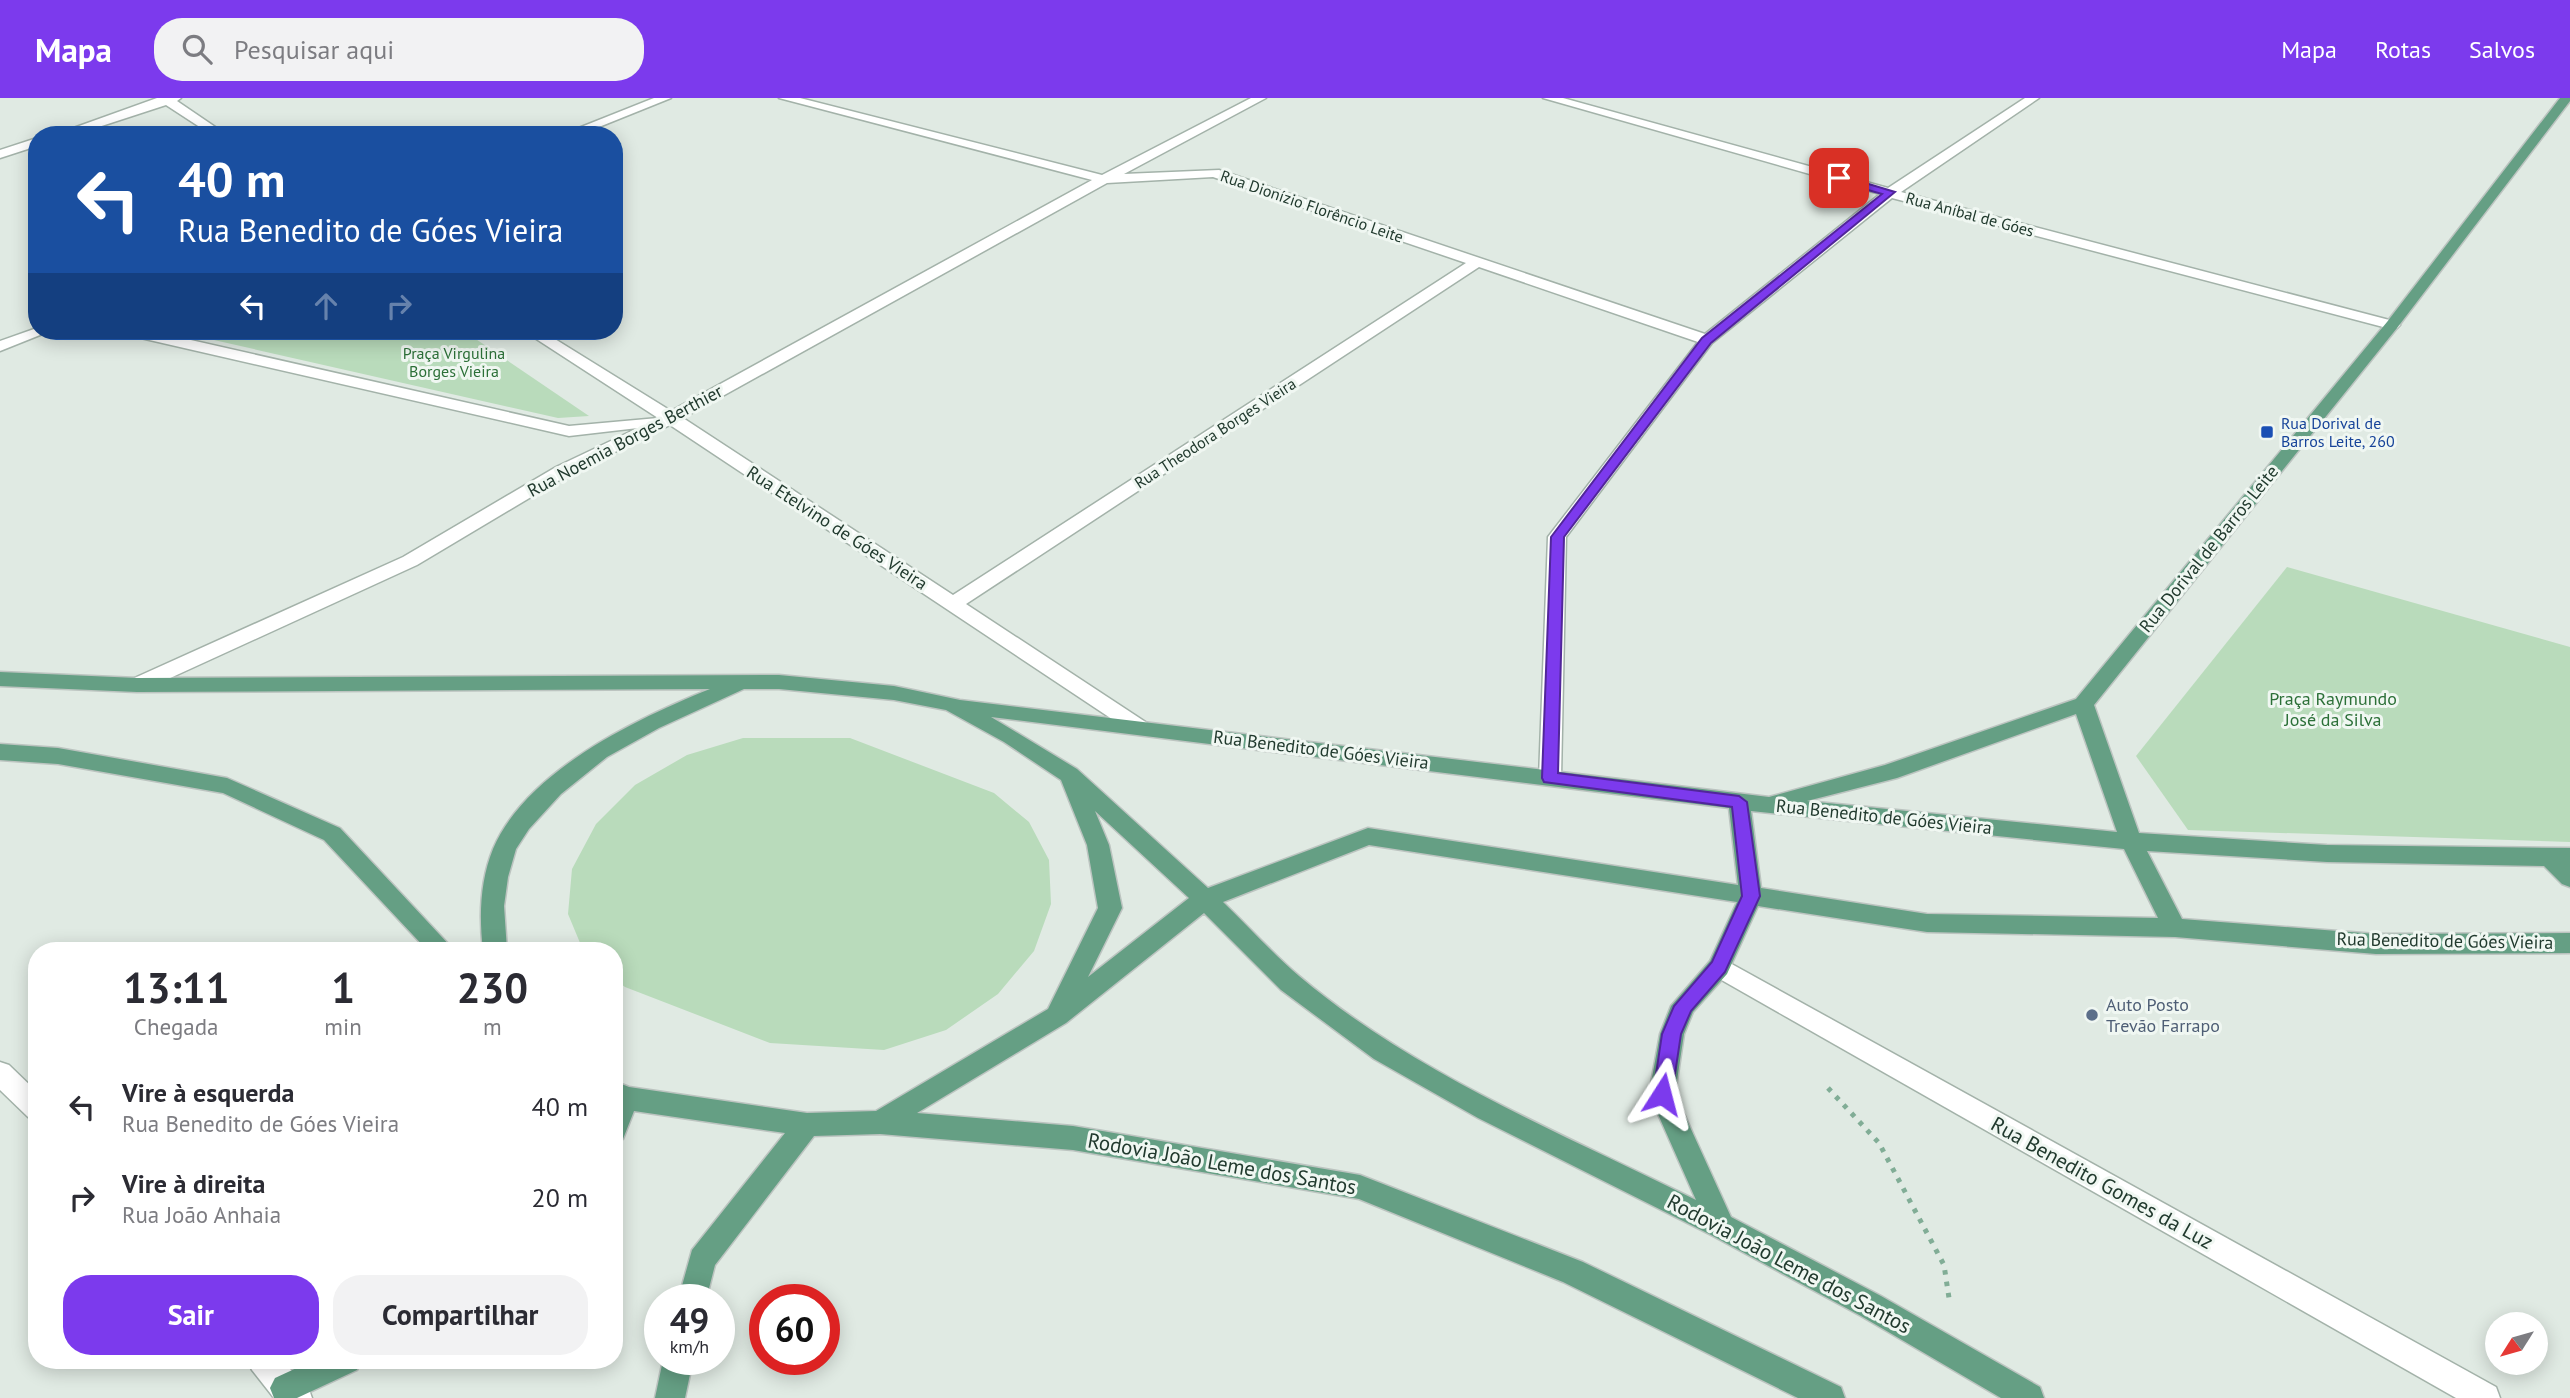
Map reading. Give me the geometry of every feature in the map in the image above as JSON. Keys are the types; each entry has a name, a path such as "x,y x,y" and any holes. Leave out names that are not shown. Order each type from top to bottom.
{"main road":[{"name":"Rua Dorival de Barros Leite","path":"2083,704 2392,325 2566,98"},
{"path":"0,678 137,685 747,682 817,684 894,693 951,704"},
{"path":"494,942 494,883 511,835 551,789 607,745 670,713 747,682"},
{"name":"Rua Benedito de Góes Vieira","path":"951,704 1902,821 2131,841 2356,854 2560,858"},
{"name":"Rodovia João Leme dos Santos","path":"951,704 1011,737 1069,775 1205,899 1290,983 1383,1051 1487,1110 1721,1226 1940,1345 2029,1398"},
{"path":"1765,805 1889,772 2083,704 2131,841 2175,928"},
{"path":"0,752 58,757 227,786 332,834 434,942"},
{"path":"1057,1016 1110,908 1098,845 1069,775"},
{"path":"1721,1226 1662,1094 1672,1034 1683,1006 1718,967 1751,896 1739,802"},
{"name":"Rua Benedito de Góes Vieira","path":"880,1122 1057,1016 1205,899 1368,836 1927,923 2175,928 2376,944 2570,943"},
{"path":"2560,858 2570,878"},
{"name":"Rodovia João Leme dos Santos","path":"623,1095 807,1125 880,1122 1073,1138 1360,1187 1573,1272 1830,1398"},
{"path":"696,1284 702,1259 807,1125"},
{"path":"291,1393 332,1369"},
{"path":"670,1398 675,1375"}],"street":[{"path":"591,126 665,98"},
{"name":"Rua Dionízio Florêncio Leite","path":"785,98 1104,179 1214,173 1707,340"},
{"name":"Rua Noemia Borges Berthier","path":"137,685 410,561 562,471 671,418 1104,179 1260,98"},
{"name":"Rua Aníbal de Góes","path":"1549,98 1890,192 2392,325"},
{"path":"1587,108 1610,98"},
{"path":"1550,778 1558,537 1707,340 1890,192 2033,98"},
{"path":"87,126 168,99 208,126"},
{"path":"0,154 28,145"},
{"name":"Rua Theodora Borges Vieira","path":"953,604 1476,262"},
{"path":"0,346 28,336"},
{"path":"171,340 569,431 671,418"},
{"name":"Rua Etelvino de Góes Vieira","path":"546,340 671,418 1140,728"},
{"name":"Rua Benedito Gomes da Luz","path":"1718,967 2485,1398"},
{"path":"0,1073 28,1100"},
{"path":"269,1369 291,1393"}],"path":[{"path":"1828,1088 1879,1143 1944,1265 1950,1306"}],"green space":[{"name":"Praça Virgulina Borges Vieira","path":"214,340 477,340 589,416 558,418"},
{"name":"Praça Raymundo José da Silva","path":"2287,567 2570,647 2570,842 2188,830 2136,756"},
{"path":"743,738 850,738 994,793 1029,822 1049,860 1051,904 1034,951 998,994 946,1030 884,1050 770,1043 625,987 623,942 580,942 568,914 572,869 596,824 635,785 687,755"}],"place":[{"name":"Rua Dorival de Barros Leite, 260","path":"2267,432"},
{"name":"Auto Posto Trevão Farrapo","path":"2092,1015"}],"route":[{"path":"1662,1094 1672,1034 1683,1006 1718,967 1751,896 1739,802 1550,778 1558,537 1707,340 1890,192 1839,178"}]}
